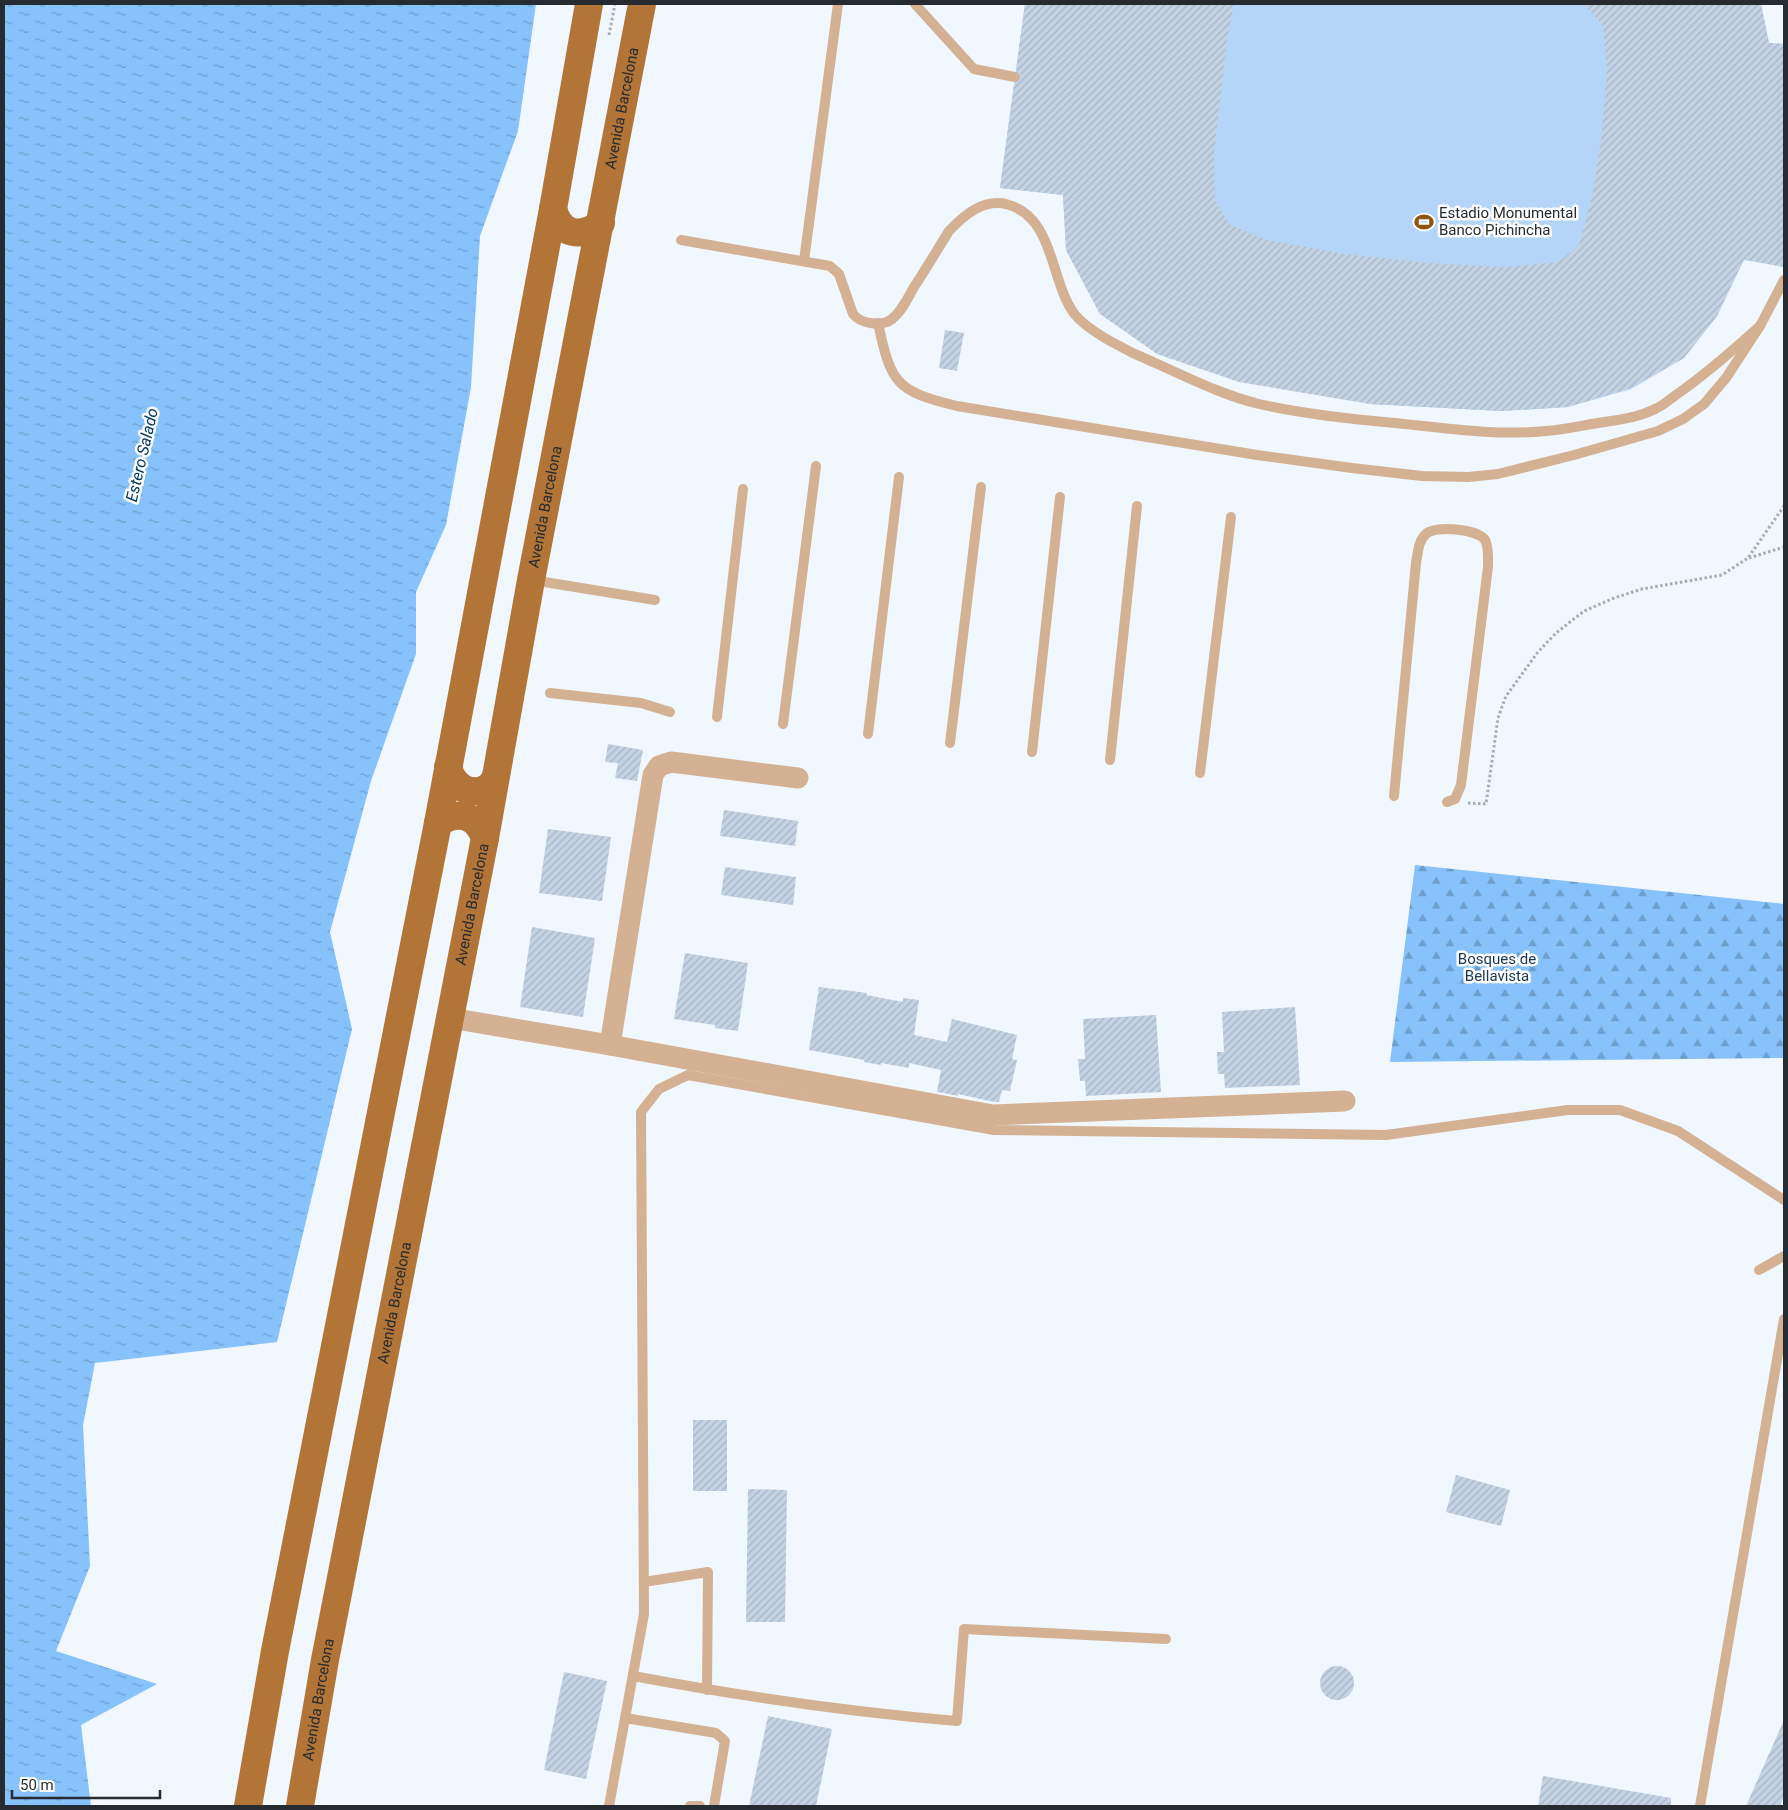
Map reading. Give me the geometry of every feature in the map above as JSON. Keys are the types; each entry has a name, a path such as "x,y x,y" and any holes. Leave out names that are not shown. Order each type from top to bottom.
{"main road":[{"path":"248,1806 279,1631 438,823 553,209 589,4"},
{"name":"Avenida Barcelona","path":"300,1806 325,1660 485,838 531,580 642,4"},
{"path":"553,209 559,223 572,232 582,233 592,230 601,222"},
{"path":"544,255 551,247 560,243 570,242 580,245 588,253 592,263"},
{"path":"448,767 450,776 456,784 464,789 476,791 487,788 495,779"},
{"path":"438,823 448,817 459,815 476,822 482,829 485,838"}],"street":[{"path":"610,1045 652,775 659,766 671,762 798,778"},
{"path":"450,1018 610,1045 993,1115 1345,1101"}],"lane":[{"path":"804,261 838,4"},
{"path":"915,4 974,70 1015,77"},
{"path":"680,240 824,264 835,269 842,281 853,314 861,321 884,323 891,320 902,308 949,231 957,222 988,203 1000,203 1019,209 1034,222 1043,237 1066,300 1082,322 1095,332 1148,360 1258,404 1326,416 1499,432 1546,431 1633,418 1657,408 1702,377 1760,326"},
{"path":"878,323 886,359 892,373 899,382 918,394 937,401 957,406 1247,453 1422,476 1468,477 1498,474 1574,455 1658,431 1683,419 1704,404 1726,378 1760,326 1784,280"},
{"path":"783,724 816,466"},
{"path":"868,734 899,478"},
{"path":"950,743 981,487"},
{"path":"717,717 743,489"},
{"path":"1032,752 1060,497"},
{"path":"1110,760 1137,506"},
{"path":"1200,773 1231,517"},
{"path":"1394,796 1415,573 1420,542 1428,532 1434,530 1470,531 1479,534 1486,541 1488,567 1461,785 1455,799 1447,802"},
{"path":"531,580 655,600"},
{"path":"550,694 641,703 670,712"},
{"path":"609,1806 644,1614 642,1112 659,1089 688,1075 994,1130 1386,1135 1568,1110 1620,1110 1678,1131 1784,1200"},
{"path":"1758,1270 1784,1256"},
{"path":"1700,1806 1784,1320"},
{"path":"644,1582 708,1572 708,1690"},
{"path":"633,1676 708,1690 876,1714 957,1721 964,1629 1166,1639"},
{"path":"626,1718 716,1733 725,1741 714,1806"},
{"path":"690,1806 700,1806"}],"path":[{"path":"1748,558 1784,506"},
{"path":"1447,802 1486,804 1498,718 1506,696 1538,652 1584,611 1642,588 1722,575 1748,558 1784,547"}],"green space":[{"name":"Bosques de Bellavista","path":"1415,865 1784,904 1784,1058 1390,1062"}],"shaded area":[{"name":"Estadio Monumental Banco Pichincha","path":"1025,4 1761,4 1769,43 1784,44 1784,267 1744,260 1717,316 1684,358 1631,389 1568,407 1501,411 1370,404 1100,314 1066,250 1063,195 1000,188"}],"water":[{"name":"Estero Salado","path":"4,4 536,4 518,131 480,236 471,387 446,525 416,592 416,654 371,781 330,932 352,1029 277,1342 95,1363 83,1425 90,1566 56,1651 157,1684 81,1725 91,1806 4,1806"}],"building":[{"name":"Estadio Monumental Banco Pichincha","path":"1025,4 1234,4 1227,39 1214,153 1215,201 1230,225 1267,240 1345,254 1429,263 1504,267 1559,262 1579,245 1593,193 1602,132 1607,69 1603,26 1584,4 1761,4 1769,43 1784,44 1784,267 1744,259 1717,316 1684,358 1631,388 1568,407 1501,411 1370,404 1239,382 1157,354 1100,314 1066,250 1063,195 1000,188 1014,84 1020,82 1022,78 1020,72 1016,70"},
{"path":"945,330 964,333 957,371 939,368"},
{"path":"608,744 643,750 637,781 615,778 618,763 605,762"},
{"path":"724,810 798,821 795,846 720,836"},
{"path":"548,829 611,837 602,901 539,893"},
{"path":"725,867 796,877 793,905 721,895"},
{"path":"532,927 595,938 583,1017 520,1007"},
{"path":"685,953 748,963 738,1031 715,1028 715,1025 674,1019"},
{"path":"819,987 867,993 866,995 903,1002 903,998 919,1000 914,1035 947,1042 952,1019 1017,1035 1012,1059 1017,1060 1010,1091 1002,1090 999,1102 937,1092 941,1070 909,1063 909,1068 881,1063 881,1065 809,1050"},
{"path":"1295,1007 1300,1085 1225,1088 1224,1074 1218,1074 1217,1052 1224,1052 1222,1012"},
{"path":"1156,1015 1161,1092 1086,1096 1085,1081 1080,1081 1078,1059 1085,1059 1083,1019"},
{"path":"693,1420 727,1420 727,1491 693,1491"},
{"path":"1456,1475 1510,1490 1501,1526 1446,1512"},
{"path":"748,1489 787,1490 785,1622 746,1622"},
{"path":"1337,1666 1349,1671 1354,1683 1349,1695 1337,1700 1325,1695 1320,1683 1325,1671"},
{"path":"564,1672 607,1681 586,1779 544,1770"},
{"path":"768,1716 832,1729 816,1806 749,1806"},
{"path":"1784,1720 1784,1796 1780,1806 1746,1806"},
{"path":"1543,1776 1671,1798 1671,1806 1538,1806"}],"place":[{"name":"Estadio Monumental Banco Pichincha","path":"1424,222"}]}
